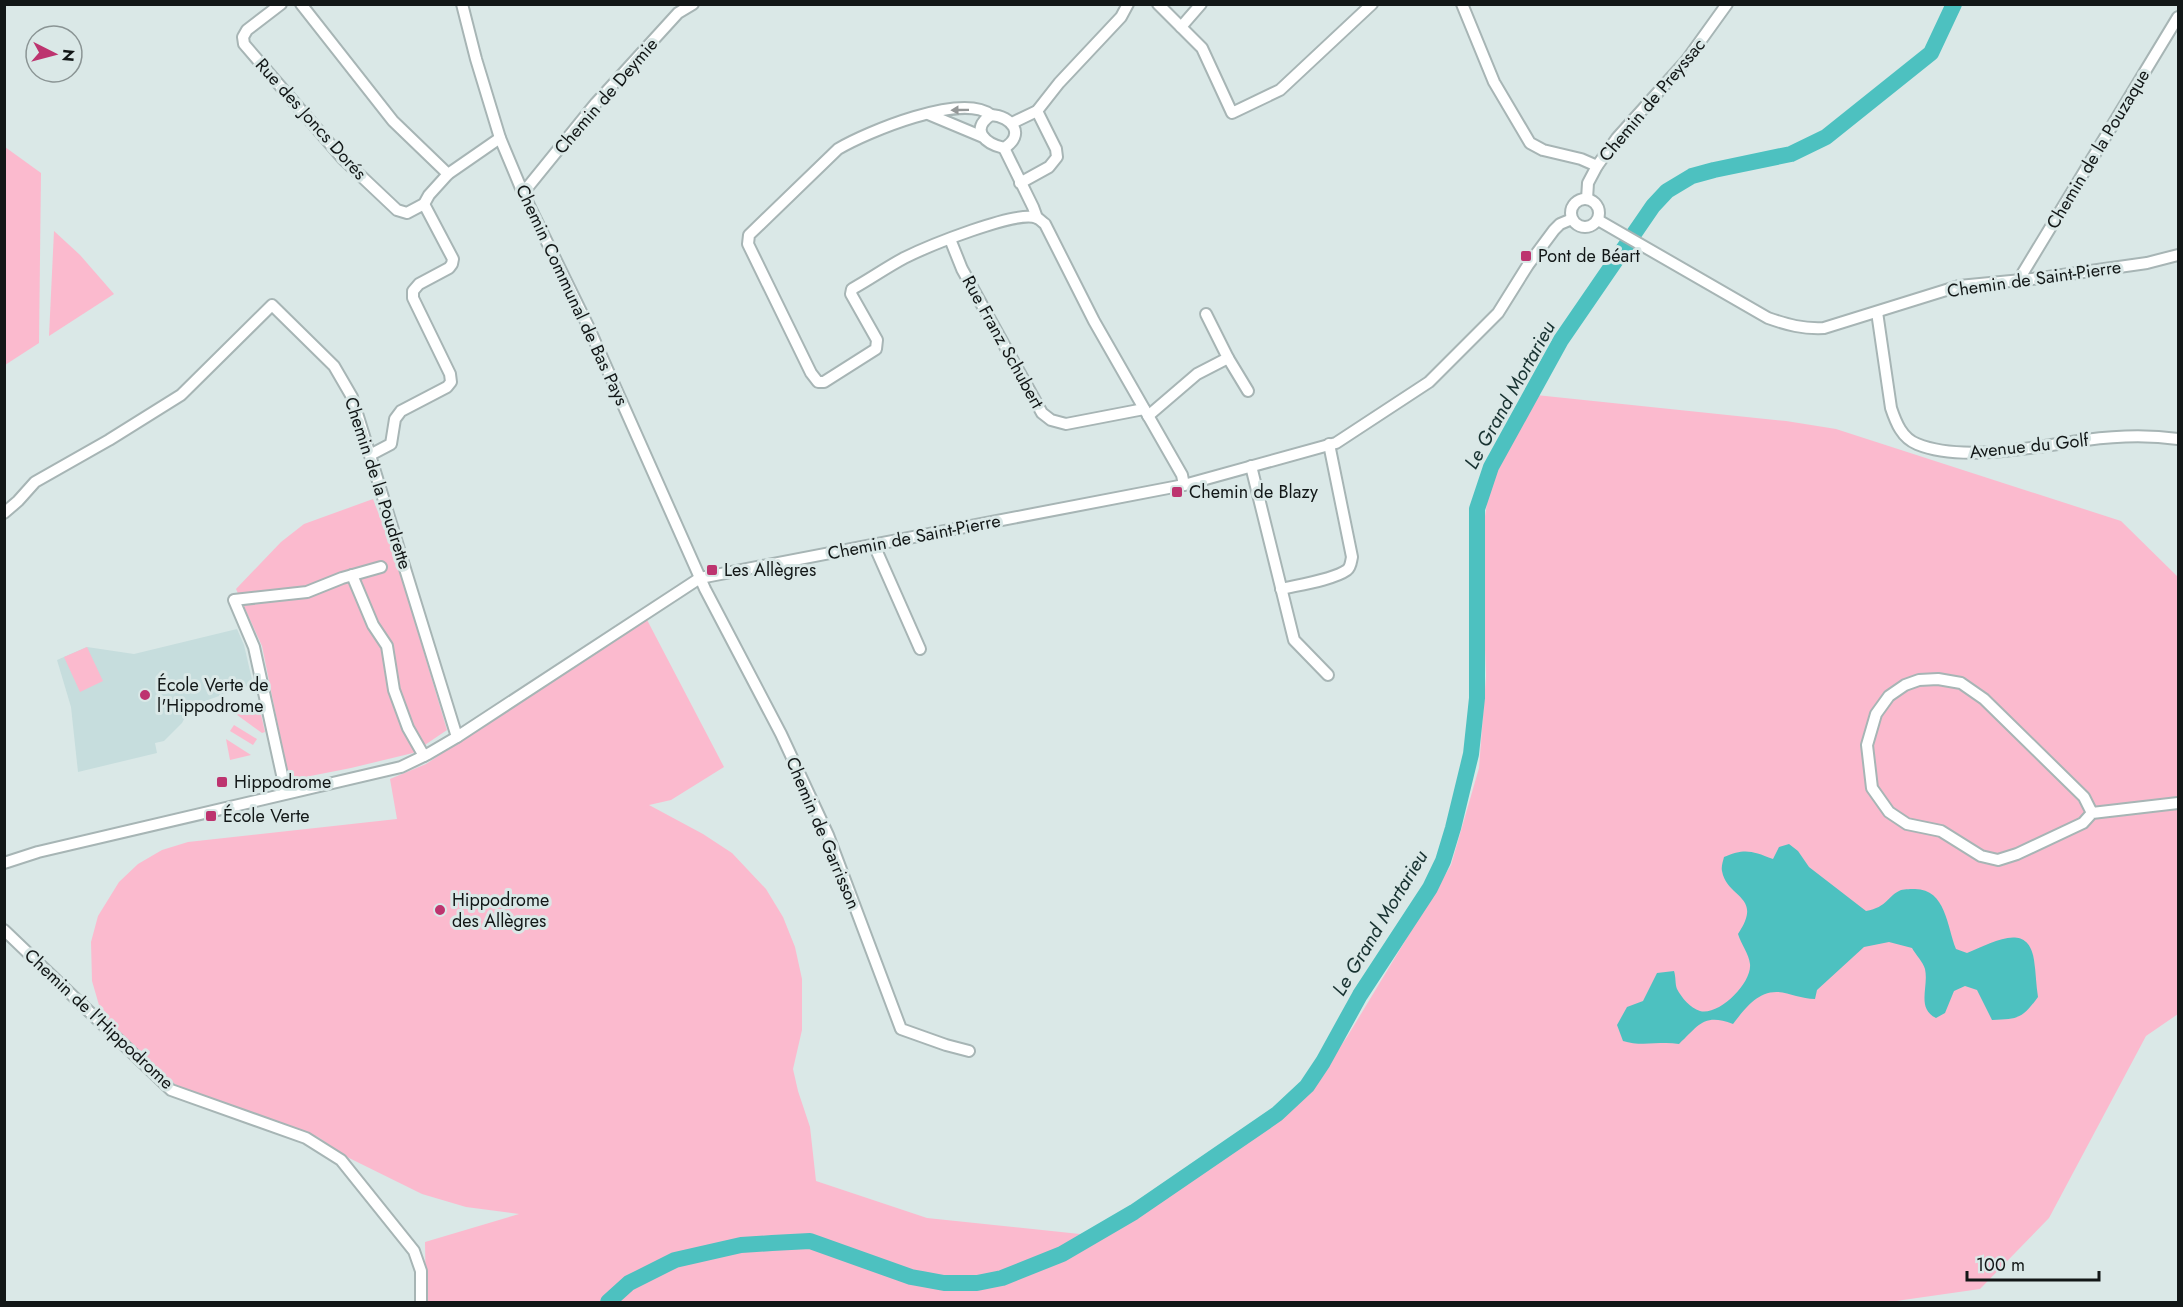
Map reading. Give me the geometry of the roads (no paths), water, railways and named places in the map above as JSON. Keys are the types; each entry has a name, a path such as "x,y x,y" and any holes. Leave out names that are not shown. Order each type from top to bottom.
{"street":[{"path":"301,4 393,121 448,174"},
{"name":"Chemin Communal de Bas Pays","path":"462,4 500,138 523,193 588,326 700,578"},
{"name":"Chemin de Deymie","path":"523,193 596,102 678,13 693,4"},
{"path":"1012,123 1037,111 1059,82 1120,17 1128,4"},
{"path":"1158,4 1202,48 1232,113 1280,90 1372,4"},
{"path":"1181,27 1201,4"},
{"path":"1462,4 1494,82 1530,143 1543,150 1581,159 1597,166"},
{"name":"Chemin de Preyssac","path":"1587,199 1588,183 1617,138 1686,61 1727,4"},
{"name":"Rue des Joncs Dorés","path":"275,6 247,30 243,37 244,44 343,159 397,210 407,213 424,204"},
{"name":"Chemin de la Pouzaque","path":"2018,281 2178,17"},
{"path":"991,116 985,111 961,109 928,114 901,120 838,149 749,235 748,244 811,373 818,382 824,382 876,349 877,340 851,294 852,289 904,258 950,239 1004,221 1026,217 1041,221"},
{"path":"1020,183 1049,167 1057,157 1056,149 1037,111"},
{"path":"928,114 1004,148 1015,138 1015,130 1012,123 998,116 991,116 981,127 983,137"},
{"path":"370,455 391,444 395,419 401,411 447,387 451,382 450,374 413,298 412,291 418,284 449,268 453,259 424,204 448,174 500,138"},
{"path":"1004,148 1020,183 1094,321 1182,475 1184,485"},
{"path":"1587,199 1598,207 1599,216 1592,226 1583,227 1572,219 1571,211 1575,203 1587,199"},
{"name":"Chemin de Saint-Pierre","path":"4,863 38,852 401,767 457,737 700,578 1184,485 1336,443 1429,382 1498,312 1554,230 1560,224 1572,219"},
{"name":"Chemin de Saint-Pierre","path":"1598,220 1768,318 1795,328 1824,328 1959,286 2018,281 2147,262 2178,255"},
{"name":"Rue Franz Schubert","path":"950,239 962,269 1042,413 1051,420 1066,424 1146,412"},
{"name":"Chemin de la Poudrette","path":"4,513 35,482 109,440 180,395 200,378 272,305 334,366 352,397 457,737"},
{"name":"Avenue du Golf","path":"1877,312 1891,408 1896,424 1905,436 1916,444 1964,453 2124,437 2178,439"},
{"path":"1206,314 1248,391"},
{"path":"1146,412 1197,374 1228,358"},
{"path":"1281,589 1347,570 1351,564 1352,557 1329,444"},
{"path":"1251,466 1294,640 1328,675"},
{"path":"874,545 920,649"},
{"path":"286,793 254,647 234,600 307,592 381,567"},
{"path":"352,575 373,626 387,646 394,690 408,728 424,756"},
{"name":"Chemin de Garrisson","path":"700,578 781,734 828,835 901,1029 969,1051"},
{"path":"2092,813 2084,797 1984,699 1961,683 1938,679 1919,680 1905,685 1888,696 1876,714 1867,745 1872,788 1888,812 1907,824 1941,831 1981,856 1998,860 2017,854 2083,823 2092,813 2178,803"},
{"name":"Chemin de l'Hippodrome","path":"4,930 171,1090 306,1138 341,1160 414,1251 421,1271 421,1302"}],"water":[{"path":"1789,844 1798,851 1809,867 1866,911 1879,907 1901,890 1915,889 1933,895 1944,911 1956,949 1967,953 2007,938 2024,941 2030,948 2034,960 2038,997 2028,1010 2019,1016 1992,1020 1977,990 1965,986 1954,991 1945,1013 1936,1018 1926,1009 1926,976 1923,964 1912,948 1889,942 1864,947 1817,990 1815,999 1778,992 1770,993 1752,1002 1733,1024 1708,1020 1697,1026 1679,1044 1637,1044 1623,1041 1617,1025 1627,1007 1643,1001 1657,973 1674,971 1679,992 1690,1005 1700,1011 1716,1008 1740,989 1746,980 1750,964 1738,934 1747,912 1742,898 1725,880 1722,869 1724,857 1738,852 1748,852 1773,859 1779,847"}],"waterway":[{"name":"Le Grand Mortarieu","path":"608,1302 629,1283 675,1260 741,1245 772,1243 810,1241 911,1277 944,1283 977,1283 1002,1278 1062,1254 1134,1212 1277,1114 1307,1086 1360,995 1430,888 1443,861 1471,754 1477,698 1477,509 1491,467 1561,340 1653,206 1667,191 1692,176 1791,154 1826,137 1931,53 1954,4"}],"place":[{"name":"Pont de Béart","path":"1526,256"},
{"name":"Chemin de Blazy","path":"1177,492"},
{"name":"Les Allègres","path":"712,570"},
{"name":"École Verte de l'Hippodrome","path":"145,695"},
{"name":"Hippodrome","path":"222,782"},
{"name":"École Verte","path":"211,816"},
{"name":"Hippodrome des Allègres","path":"440,910"}]}
